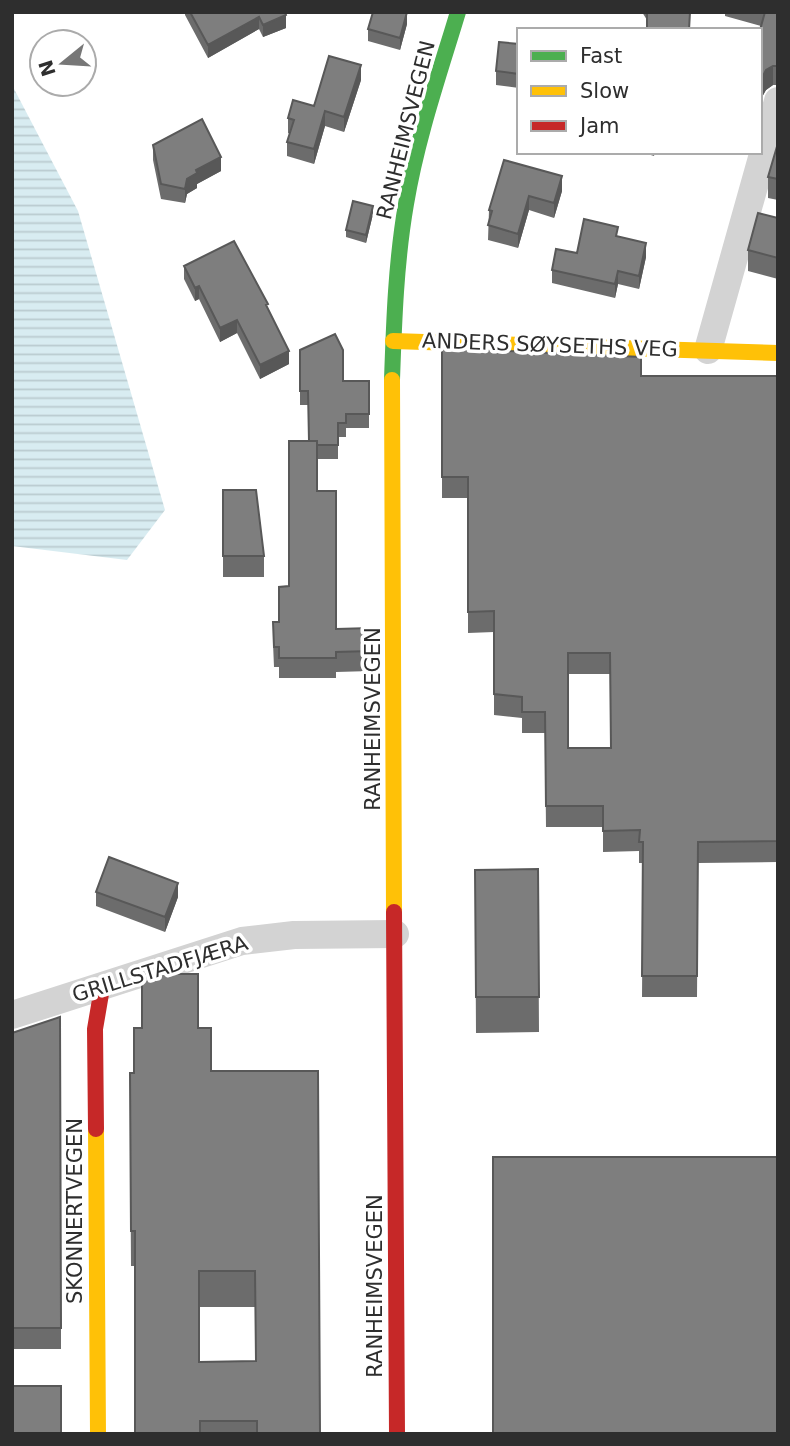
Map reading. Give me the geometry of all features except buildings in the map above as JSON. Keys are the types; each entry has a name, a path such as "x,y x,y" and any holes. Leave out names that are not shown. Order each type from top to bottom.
{"street":[{"name":"RANHEIMSVEGEN","path":"397,1434 391,418 393,341 399,253 406,201 424,127 458,12"},
{"name":"ANDERS SØYSETHS VEG","path":"708,350 778,101"},
{"name":"ANDERS SØYSETHS VEG","path":"393,341 778,353"},
{"name":"GRILLSTADFJÆRA","path":"12,1016 242,941 294,935 395,934"},
{"name":"SKONNERTVEGEN","path":"98,1434 95,1029 102,988"}],"shaded area":[{"path":"12,85 78,211 165,510 127,560 12,546"}],"traffic: fast":[{"path":"392,380 398,270 406,204 422,131 458,12"}],"traffic: slow":[{"path":"393,341 778,353"},
{"path":"392,380 394,912"},
{"path":"96,1129 98,1434"}],"traffic: jam":[{"path":"394,912 397,1434"},
{"path":"96,1129 95,1029 102,988"}]}
